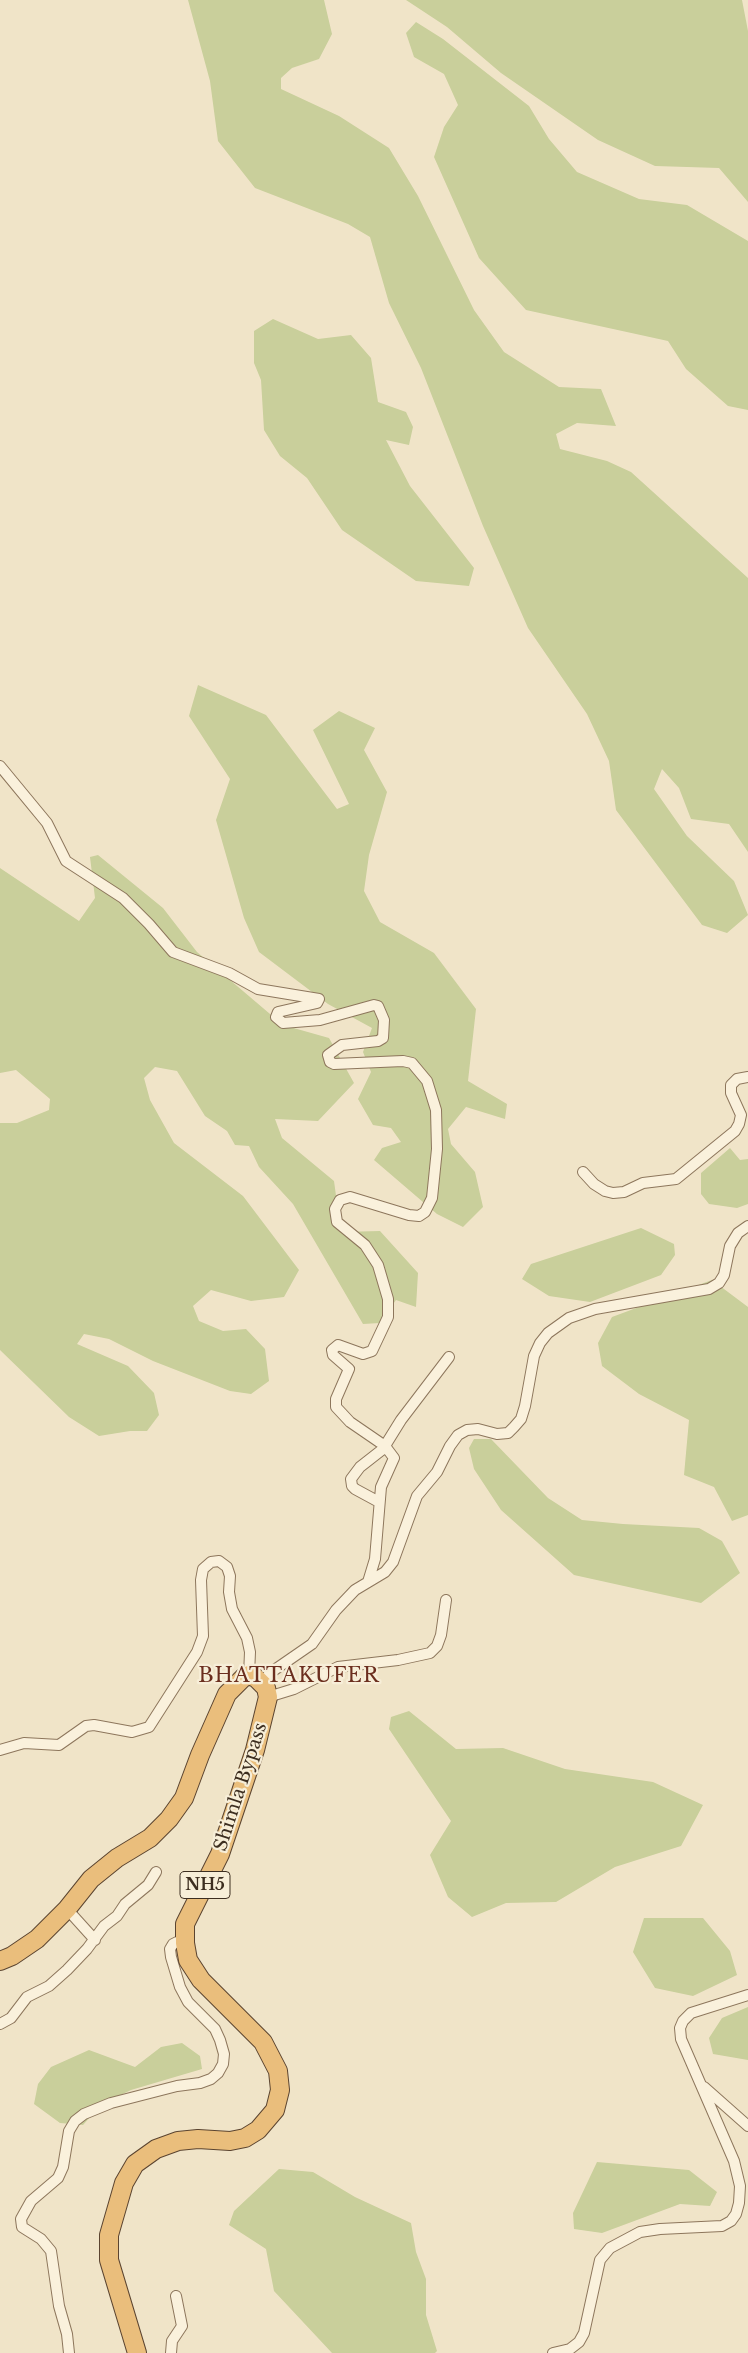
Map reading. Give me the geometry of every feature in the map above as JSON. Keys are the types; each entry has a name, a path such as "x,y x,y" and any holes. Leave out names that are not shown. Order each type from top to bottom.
{"highway":[{"path":"0,1961 12,1956 38,1939 67,1909 90,1879 117,1858 150,1838 169,1819 184,1798 200,1755 228,1694 236,1684 249,1675 256,1678 267,1693"},
{"name":"Shimla Bypass","path":"137,2353 110,2260 109,2235 124,2183 135,2164 156,2149 178,2141 198,2139 230,2141 245,2138 258,2130 275,2110 280,2090 278,2071 263,2042 201,1980 188,1960 184,1943 185,1924 209,1879 255,1750 267,1693"}],"street":[{"path":"0,766 47,823 66,861 127,902 173,952 229,973 258,989 318,999 317,1003 278,1012 277,1018 285,1024 320,1020 374,1005 378,1006 384,1020 383,1038 342,1045 328,1054 330,1062 334,1064 403,1061 412,1064 427,1081 436,1110 437,1149 432,1198 425,1212 419,1216 409,1215 350,1196 340,1200 335,1209 337,1222 365,1245 378,1265 388,1299 388,1317 372,1351 363,1354 338,1345 332,1350 333,1355 349,1369 336,1399 336,1407 350,1422 385,1446 394,1458 381,1487 375,1559 368,1582"},
{"path":"583,1172 594,1184 614,1193 624,1192 649,1182 676,1179 735,1131 741,1115 732,1093 731,1085 737,1079 748,1077"},
{"path":"446,1600 441,1635 437,1646 430,1653 398,1660 338,1667 294,1689 267,1693 265,1679 270,1672 312,1644 346,1599 355,1590 385,1572 393,1562 417,1496 436,1472 458,1435 467,1430 478,1429 497,1434 508,1432 521,1419 534,1356 540,1343 548,1333 569,1318 595,1309 709,1289 719,1283 724,1275 730,1246 738,1233 748,1226"},
{"path":"379,1502 354,1489 351,1482 360,1467 385,1446 401,1420 449,1357"},
{"path":"0,1750 24,1742 59,1745 86,1726 94,1725 132,1732 149,1727 197,1652 203,1636 201,1580 203,1569 211,1562 219,1561 227,1567 230,1576 228,1592 232,1609 247,1638 250,1652 249,1675"},
{"path":"0,2024 11,2018 27,1997 58,1979 94,1940 104,1926 148,1885 156,1872"},
{"path":"67,1909 94,1940"},
{"path":"70,2353 68,2334 59,2306 51,2251 41,2238 22,2227 21,2219 31,2201 58,2178 63,2167 69,2131 75,2121 84,2114 111,2103 177,2086 200,2083 211,2079 218,2073 223,2064 224,2054 220,2040 215,2029 188,2002 180,1987 171,1957 170,1949 173,1944 177,1942 184,1943"},
{"path":"554,2353 570,2349 579,2342 584,2333 600,2260 610,2248 640,2232 660,2229 722,2226 736,2214 740,2186 734,2161 681,2039 680,2028 683,2020 691,2013 748,1994"},
{"path":"700,2083 748,2126"},
{"path":"171,2353 172,2341 182,2326 176,2296"}],"green space":[{"path":"188,0 324,0 332,34 319,59 292,68 281,78 281,89 339,116 389,148 418,196 474,310 504,352 559,387 601,389 616,426 577,423 556,434 560,449 607,461 631,472 748,578 748,852 729,824 691,819 679,788 662,769 654,789 687,836 734,881 748,915 727,933 702,925 616,810 609,761 587,714 528,628 483,526 421,368 389,303 370,237 348,224 255,188 218,141 210,81"},
{"path":"406,0 742,0 748,31 748,202 719,168 655,166 598,140 501,73 447,27"},
{"path":"416,22 443,39 529,106 549,139 577,172 639,199 687,205 748,241 748,410 728,406 686,369 668,341 526,310 479,258 434,157 444,127 458,105 444,74 414,57 406,33"},
{"path":"273,319 318,339 351,335 371,358 378,402 406,412 413,427 409,445 386,440 410,486 474,568 469,586 416,581 342,530 307,478 280,456 264,430 261,380 254,363 254,331"},
{"path":"198,685 266,715 337,809 349,804 313,730 339,711 375,728 364,750 387,792 369,855 364,891 380,922 434,953 476,1009 468,1081 507,1104 505,1119 466,1107 448,1129 451,1144 475,1172 483,1207 463,1227 437,1214 374,1160 382,1148 401,1142 391,1128 373,1125 358,1099 371,1072 363,1052 372,1028 328,1004 259,952 244,918 216,820 230,779 189,716"},
{"path":"98,855 163,908 197,952 283,1025 329,1038 354,1083 318,1121 275,1119 282,1138 334,1181 341,1232 380,1231 418,1273 416,1307 396,1300 380,1323 363,1324 293,1204 259,1167 249,1146 235,1145 227,1131 205,1116 177,1071 155,1067 144,1078 150,1100 174,1143 243,1196 299,1270 284,1297 251,1301 211,1290 193,1306 199,1321 223,1331 246,1329 265,1349 269,1381 251,1394 230,1391 153,1361 109,1339 84,1334 77,1344 128,1366 154,1393 159,1415 147,1431 130,1431 99,1436 69,1417 0,1350 0,1123 17,1123 49,1110 50,1099 16,1070 0,1073 0,868 79,921 95,898 90,857"},
{"path":"730,1148 740,1160 748,1159 748,1204 737,1208 709,1204 701,1194 701,1173"},
{"path":"641,1228 674,1244 675,1255 661,1275 590,1302 549,1296 522,1279 531,1264"},
{"path":"712,1280 748,1307 748,1515 732,1521 714,1487 684,1475 689,1420 639,1394 602,1366 598,1343 612,1317"},
{"path":"474,1439 491,1439 548,1498 582,1520 699,1528 722,1541 740,1573 701,1603 574,1575 501,1510 474,1469 469,1448"},
{"path":"409,1711 456,1749 503,1748 565,1769 653,1782 703,1805 681,1846 615,1867 556,1902 506,1903 472,1917 448,1897 430,1855 451,1821 389,1729 391,1717"},
{"path":"644,1918 703,1918 730,1951 737,1975 693,1996 655,1988 633,1952"},
{"path":"748,2007 748,2060 713,2054 709,2038 722,2018"},
{"path":"182,2043 200,2056 202,2069 131,2090 102,2104 83,2125 60,2123 34,2104 38,2084 51,2067 89,2050 135,2067 161,2047"},
{"path":"597,2162 689,2170 717,2192 710,2206 680,2204 602,2233 574,2229 573,2213"},
{"path":"279,2169 313,2172 355,2197 411,2223 416,2252 426,2279 426,2315 437,2351 435,2353 332,2353 274,2291 266,2249 229,2225 234,2211"}],"district":[{"name":"BHATTAKUFER","path":"289,1676"}]}
